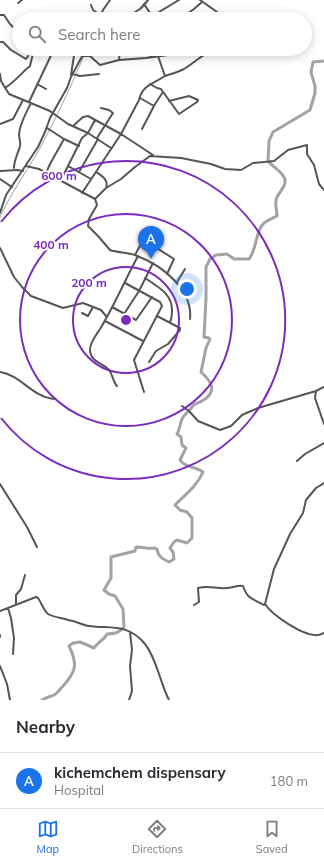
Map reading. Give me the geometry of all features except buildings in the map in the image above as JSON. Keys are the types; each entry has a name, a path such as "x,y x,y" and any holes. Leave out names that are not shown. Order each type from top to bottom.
{"street":[{"path":"18,3 22,0"},
{"path":"102,12 110,0"},
{"path":"134,12 148,0"},
{"path":"159,12 179,0"},
{"path":"190,12 201,1 217,12"},
{"path":"144,4 149,12"},
{"path":"91,5 96,12"},
{"path":"0,15 4,15 12,26"},
{"path":"0,42 3,42 12,51"},
{"path":"5,88 16,80 30,66 32,56"},
{"path":"14,168 15,158 20,146 20,129 37,84 51,56"},
{"path":"0,213 6,195 38,147 53,113 67,88 71,77 75,56"},
{"path":"71,77 83,56 90,56 100,65 119,60 158,56 165,76"},
{"path":"119,56 119,60"},
{"path":"82,193 120,134 140,98 140,94 150,84 165,76 183,70 202,56"},
{"path":"0,74 1,81 9,94 53,113 73,126 98,138 111,148"},
{"path":"73,74 80,76 99,74"},
{"path":"37,84 46,89"},
{"path":"150,84 160,88 169,101 179,114 198,100 188,96 169,101"},
{"path":"142,129 163,92"},
{"path":"140,98 154,106"},
{"path":"0,124 13,119 24,100"},
{"path":"79,172 112,112 105,108 101,108"},
{"path":"73,126 84,116 88,116 153,155 181,158 211,164 225,169 241,170 253,163 274,161 288,150 307,145 307,154 314,165 320,184 324,190"},
{"path":"61,180 82,138 88,133 95,120"},
{"path":"47,127 64,139 79,146"},
{"path":"46,172 64,139"},
{"path":"95,199 106,188 128,174 148,157 153,155"},
{"path":"26,166 46,172 95,199 97,205 89,219 88,226 110,250 137,255 153,263 177,282 189,306 191,313 190,320"},
{"path":"68,166 91,179"},
{"path":"0,171 23,170"},
{"path":"96,172 106,180 106,188"},
{"path":"0,179 12,187"},
{"path":"117,386 109,370 97,362 90,352 93,342 105,321 106,316 125,283 142,242 152,245 174,259 167,274"},
{"path":"0,248 14,277 31,296 63,308 84,303 101,310 106,316"},
{"path":"124,314 139,291 153,263"},
{"path":"177,282 185,269"},
{"path":"145,278 168,296 172,306 172,319 170,322"},
{"path":"125,283 152,297 160,302 162,306 134,362 144,392"},
{"path":"112,307 137,319 152,297"},
{"path":"82,313 88,316 93,307"},
{"path":"149,362 156,351 168,344 180,330 180,328 157,316"},
{"path":"105,321 143,342"},
{"path":"0,372 16,378 36,393 55,399"},
{"path":"182,406 198,421 220,430 231,426 242,415 258,408 282,400 293,399 324,387"},
{"path":"315,398 316,391"},
{"path":"310,393 315,398 324,424"},
{"path":"297,461 305,454 324,444"},
{"path":"265,606 274,569 290,534 303,513 306,500 316,488 324,483"},
{"path":"0,484 27,527 37,547"},
{"path":"16,604 16,595 25,575"},
{"path":"194,605 199,602 198,588 224,588 240,585 243,586 248,597 265,606 279,618 295,628 312,635 324,633"},
{"path":"0,611 36,597 46,612 51,615 89,626 120,628 130,632 145,644 156,666 163,689 169,700"},
{"path":"8,608 14,638 13,654"},
{"path":"129,700 132,691 130,666 132,650 130,632"},
{"path":"0,666 7,684 10,700"}],"waterway":[{"path":"141,9 148,1"},
{"path":"0,217 46,136 84,56"},
{"path":"42,700 57,693 71,676 74,668 74,658 69,646 73,643 80,642 94,648 107,634 116,633 124,627 123,609 115,596 104,590 111,578 111,557 135,551 136,547 155,548 157,549 158,554 169,562 174,559 173,552 170,548 174,542 177,540 187,543 192,538 192,518 187,512 180,510 175,505 194,486 203,472 182,463 180,460 186,448 182,445 181,437 177,434 184,416 194,405 207,398 212,391 212,387 208,379 201,372 206,348 210,339 204,337 206,267 210,259 216,255 227,254 234,259 249,259 252,255 260,228 264,223 277,216 276,200 285,180 281,173 268,161 269,141 273,132 310,110 315,93 315,86 311,72 313,62 324,61"}],"place":[{"name":"kichemchem dispensary","path":"151,259"}]}
